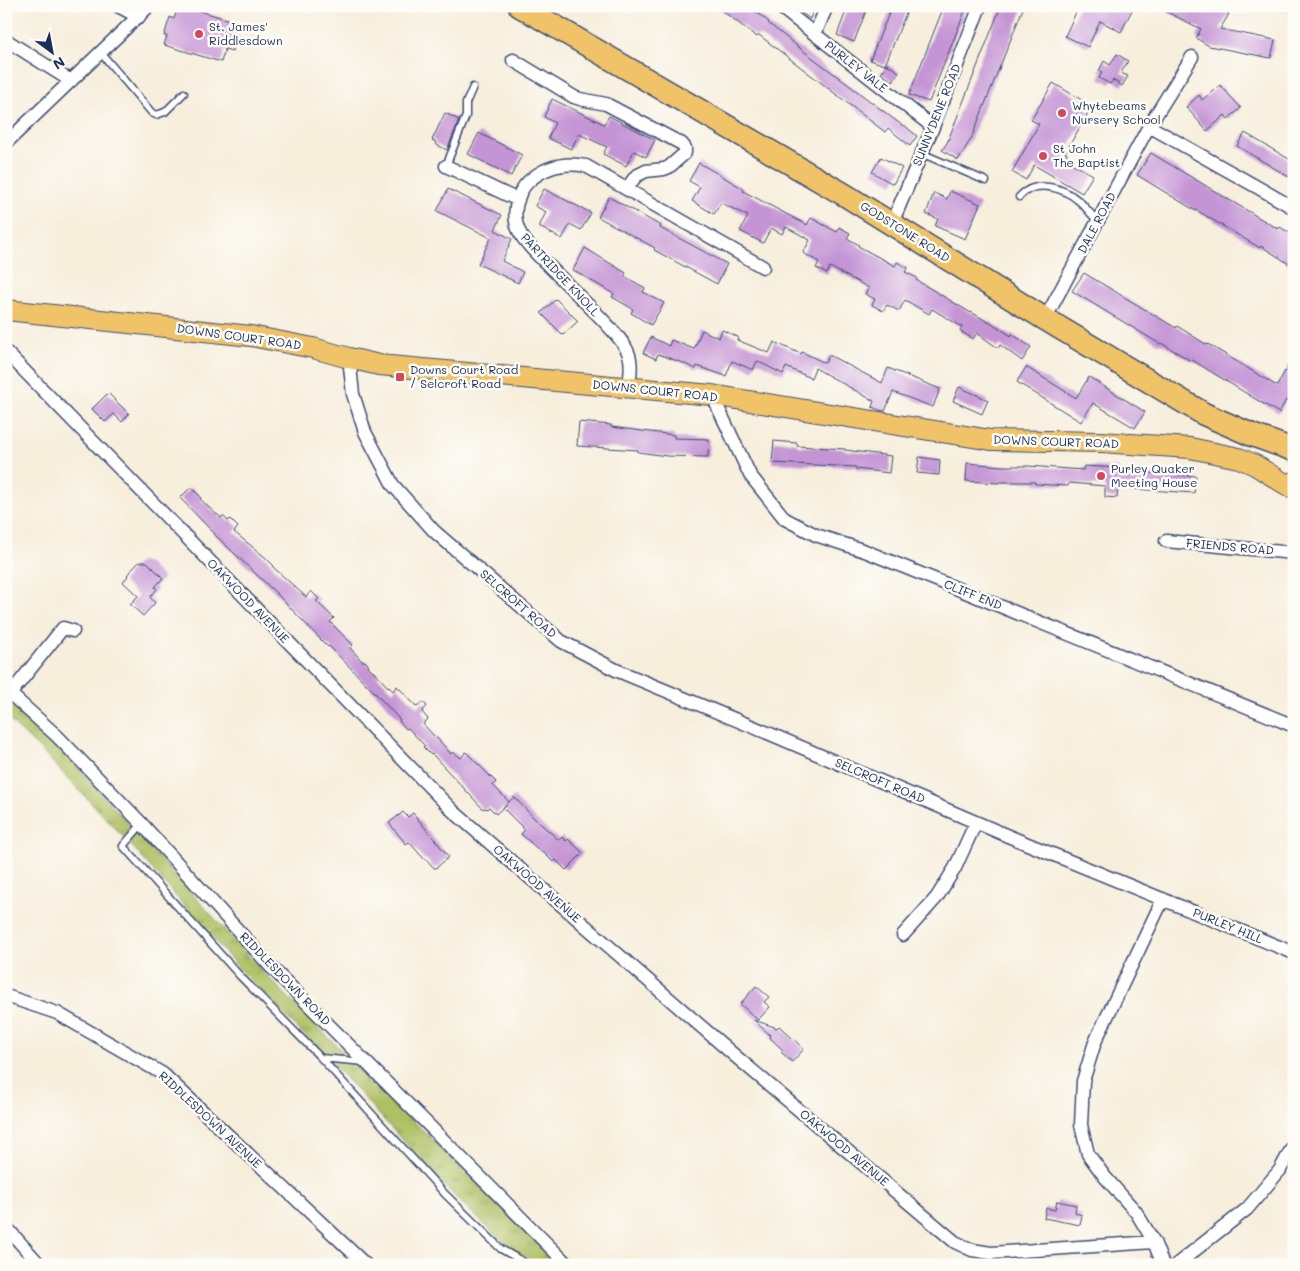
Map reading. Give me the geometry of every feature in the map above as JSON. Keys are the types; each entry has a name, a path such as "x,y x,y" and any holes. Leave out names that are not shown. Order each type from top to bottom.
{"highway":[{"name":"GODSTONE ROAD","path":"520,6 892,223 1045,319 1204,414 1252,435 1294,450"}],"main road":[{"name":"DOWNS COURT ROAD","path":"6,310 251,336 313,348 349,358 412,368 712,395 991,440 1101,442 1190,448 1239,458 1255,465 1290,487 1294,482"}],"street":[{"path":"118,6 139,17"},
{"path":"6,144 149,6"},
{"name":"PURLEY VALE","path":"779,6 933,127"},
{"path":"815,34 827,6"},
{"name":"SUNNYDENE ROAD","path":"892,223 933,127 980,6"},
{"path":"6,40 71,81"},
{"name":"DALE ROAD","path":"1045,319 1149,126 1192,58"},
{"path":"513,60 574,97 580,100 606,104 684,146 685,153 669,167 646,171 636,176 627,188"},
{"path":"1149,126 1293,207"},
{"name":"PARTRIDGE KNOLL","path":"629,388 631,368 628,351 616,334 538,255 519,232 516,224 518,200 528,182 535,176 552,168 567,164 586,166 763,267"},
{"path":"446,166 518,200"},
{"name":"OAKWOOD AVENUE","path":"6,352 453,811 734,1055 955,1242 972,1250 991,1253 1154,1242"},
{"name":"SELCROFT ROAD","path":"349,358 353,394 365,432 393,485 434,530 561,641 616,670 1162,899"},
{"name":"CLIFF END","path":"712,395 750,475 785,518 816,535 865,551 1294,726"},
{"name":"FRIENDS ROAD","path":"1166,541 1294,553"},
{"path":"9,691 64,628"},
{"name":"RIDDLESDOWN ROAD","path":"9,691 57,736 142,824 271,967 568,1265"},
{"path":"903,935 937,898 955,868 976,822"},
{"path":"1162,899 1095,1042 1083,1081 1081,1125 1088,1154 1105,1177 1136,1212 1154,1242 1163,1265"},
{"name":"PURLEY HILL","path":"1162,899 1294,953"},
{"name":"RIDDLESDOWN AVENUE","path":"6,996 57,1013 163,1074 366,1265"},
{"path":"1176,1265 1247,1209 1280,1170 1294,1144"},
{"path":"6,1227 40,1265"}],"lane":[{"path":"100,53 152,113 156,115 165,112 184,93"},
{"path":"446,166 466,116 466,103 473,87"},
{"path":"922,153 986,182"},
{"path":"1019,197 1033,188 1041,186 1055,188 1080,201 1098,221"},
{"path":"142,824 123,846 240,976 322,1058 445,1194 501,1249 529,1265"},
{"path":"322,1058 365,1062"}],"shaded area":[{"path":"1266,6 1294,6 1294,14"}],"green space":[{"path":"6,696 53,740 264,973 560,1265 539,1265 505,1244 449,1191 329,1060 244,974 131,845 41,750 6,717"}],"building":[{"name":"St. James' Riddlesdown","path":"178,6 233,21 230,33 237,35 232,51 225,49 221,62 164,45 167,36 164,36 170,17 174,19"},
{"path":"716,6 748,6 801,49 917,136 910,146 888,128 885,132 759,35 757,37"},
{"path":"792,6 815,6 810,19"},
{"path":"848,6 868,6 854,42 837,35"},
{"path":"892,6 909,6 885,65 870,60"},
{"path":"944,6 967,6 929,102 909,95"},
{"path":"1001,6 1024,6 971,139 958,160 942,150 947,143"},
{"path":"1079,6 1134,6 1121,32 1100,21 1088,47 1065,36"},
{"path":"1155,6 1215,6 1229,14 1220,29 1275,40 1271,58 1209,46 1196,38 1201,29"},
{"path":"1117,54 1128,61 1121,73 1128,76 1122,86 1113,80 1110,84 1099,78 1102,72 1099,71 1104,61 1110,65"},
{"path":"887,64 899,72 893,81 881,74"},
{"path":"1053,83 1092,106 1065,153 1067,154 1064,159 1093,175 1082,193 1034,165 1026,180 1012,172 1039,124 1031,120"},
{"path":"1220,85 1241,108 1228,119 1225,115 1207,131 1186,107 1199,95 1202,100"},
{"path":"552,99 604,124 609,116 655,140 646,157 634,151 626,166 603,154 607,147 579,134 571,149 548,138 555,123 544,117"},
{"path":"445,113 459,120 447,150 435,144 436,142 432,140"},
{"path":"479,133 522,155 511,176 468,154"},
{"path":"1245,133 1294,162 1294,169 1289,177 1237,146"},
{"path":"1151,153 1278,229 1280,227 1294,236 1294,267 1137,175"},
{"path":"881,157 902,168 893,184 872,172"},
{"path":"699,163 744,189 743,191 807,225 811,218 837,232 839,227 850,233 847,238 858,246 895,266 897,262 908,268 905,272 917,278 916,280 971,313 989,321 1011,336 1012,334 1031,347 1022,361 1000,345 998,348 977,333 973,339 960,331 962,327 932,309 929,314 905,300 899,311 887,305 883,311 872,305 875,299 865,294 869,288 830,267 827,274 816,268 819,262 803,253 810,240 786,227 782,234 771,228 763,243 740,231 748,216 721,203 714,214 692,201 700,187 689,181"},
{"path":"448,189 502,215 495,230 512,239 502,261 523,272 518,283 478,264 491,238 437,211"},
{"path":"544,189 591,213 581,230 570,224 562,239 539,227 546,212 535,206"},
{"path":"950,191 980,204 965,239 935,226 938,219 926,214 934,193 947,199"},
{"path":"609,197 661,226 660,228 727,264 717,284 598,217"},
{"path":"585,248 626,273 624,276 645,288 643,292 664,303 651,325 631,313 633,309 612,297 614,294 573,270"},
{"path":"1084,273 1277,386 1285,371 1294,375 1294,404 1286,400 1279,413 1072,291"},
{"path":"556,299 578,321 563,335 541,313"},
{"path":"702,330 719,338 722,330 738,337 737,340 769,353 774,342 825,363 829,355 882,383 888,368 940,389 933,407 893,392 885,411 872,407 874,401 815,368 811,378 786,367 783,374 757,361 753,370 732,361 726,376 697,366 696,369 658,354 656,359 643,353 651,337 669,346 671,340 694,349"},
{"path":"1026,367 1076,398 1089,377 1145,412 1135,428 1093,403 1081,422 1017,382"},
{"path":"959,387 988,400 982,414 953,401"},
{"path":"108,393 129,414 122,422 114,414 105,422 92,409"},
{"path":"579,422 674,435 674,438 709,439 708,457 667,456 638,452 638,450 577,446"},
{"path":"774,441 797,443 797,446 845,449 891,456 889,473 856,469 856,467 772,463"},
{"path":"919,457 940,460 939,475 917,473"},
{"path":"967,463 1083,470 1084,466 1119,468 1119,471 1196,476 1194,493 1118,488 1117,498 1105,497 1105,486 1069,483 1068,486 1035,484 1035,482 999,483 966,481"},
{"path":"191,487 201,497 200,499 217,515 221,518 223,516 228,521 230,519 238,527 234,532 265,557 273,567 306,597 311,591 319,599 316,601 334,618 330,622 353,645 350,648 362,661 365,661 393,691 397,686 417,707 423,702 427,706 422,712 428,719 423,724 451,754 453,752 461,758 466,752 496,782 493,785 509,802 496,814 489,807 483,809 432,754 423,747 425,746 408,728 406,729 377,695 180,498"},
{"path":"139,562 147,562 163,578 155,587 157,589 150,597 155,603 143,616 130,604 138,596 123,582"},
{"path":"514,797 559,840 562,837 566,841 568,839 583,853 566,870 556,860 553,862 521,834 525,830 503,808"},
{"path":"403,812 408,817 413,813 449,857 436,868 425,860 409,842 406,844 389,823"},
{"path":"756,986 769,997 764,1002 770,1007 758,1020 740,1004"},
{"path":"754,1020 777,1028 779,1026 804,1049 792,1062 781,1052 783,1050 770,1038 771,1036"},
{"path":"1057,1201 1076,1205 1075,1213 1082,1215 1080,1225 1044,1218 1046,1208 1055,1210"}],"place":[{"name":"St. James' Riddlesdown","path":"199,34"},
{"name":"Whytebeams Nursery School","path":"1062,113"},
{"name":"St John The Baptist","path":"1043,156"},
{"name":"Downs Court Road / Selcroft Road","path":"400,377"},
{"name":"Purley Quaker Meeting House","path":"1101,476"}]}
